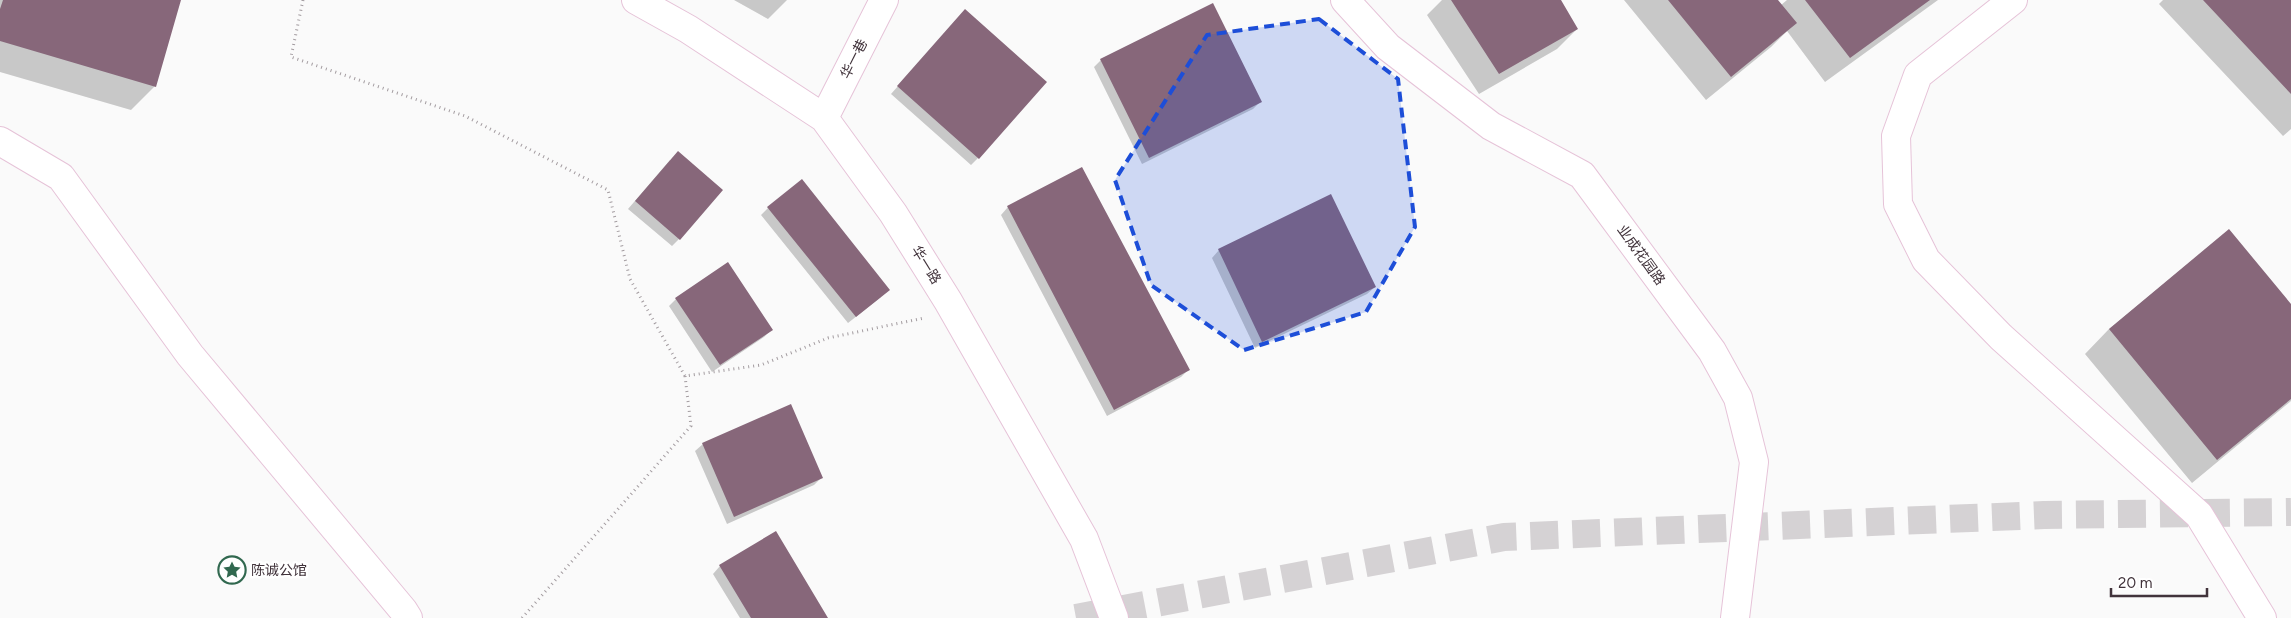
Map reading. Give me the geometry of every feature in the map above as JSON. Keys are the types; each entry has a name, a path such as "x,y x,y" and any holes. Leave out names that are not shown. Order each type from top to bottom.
{"street":[{"name":"华一路","path":"636,0 688,29 824,118 894,213 948,301 1084,539 1114,618"},
{"name":"华一巷","path":"824,118 884,0"},
{"name":"业成花园路","path":"1345,0 1388,47 1491,126 1582,176 1712,351 1738,398 1754,462 1735,618"},
{"path":"2014,0 1918,76 1896,136 1898,204 1926,260 2001,337 2200,515 2262,618"},
{"path":"0,141 61,177 190,355 408,618"}],"path":[{"path":"302,0 291,57 465,116 608,190 630,279 685,376 691,426 522,618"},
{"path":"685,376 761,365 828,338 925,317 948,301"}],"highlighted area":[{"path":"1319,19 1398,79 1415,227 1366,312 1244,350 1151,285 1115,180 1207,35"}],"building":[{"path":"3,0 181,0 156,87 0,41 0,9"},
{"path":"1451,0 1561,0 1578,29 1499,74"},
{"path":"1668,0 1778,0 1797,23 1731,77"},
{"path":"1805,0 1930,0 1850,58"},
{"path":"2203,0 2291,0 2291,94"},
{"path":"1213,3 1262,102 1149,158 1100,59"},
{"path":"965,9 1047,82 979,159 897,86"},
{"path":"678,151 723,190 680,240 635,201"},
{"path":"1082,167 1190,370 1114,410 1007,206"},
{"path":"802,179 890,290 856,317 767,207"},
{"path":"1331,194 1376,287 1262,342 1218,249"},
{"path":"2229,229 2291,304 2291,399 2217,460 2109,329"},
{"path":"728,262 773,330 720,365 675,298"},
{"path":"791,404 823,478 734,517 702,443"},
{"path":"776,531 828,618 751,618 719,565"}],"tunnel":[{"path":"1076,618 1504,537 2044,515 2291,512"}],"place":[{"name":"陈诚公馆","path":"232,570"}]}
